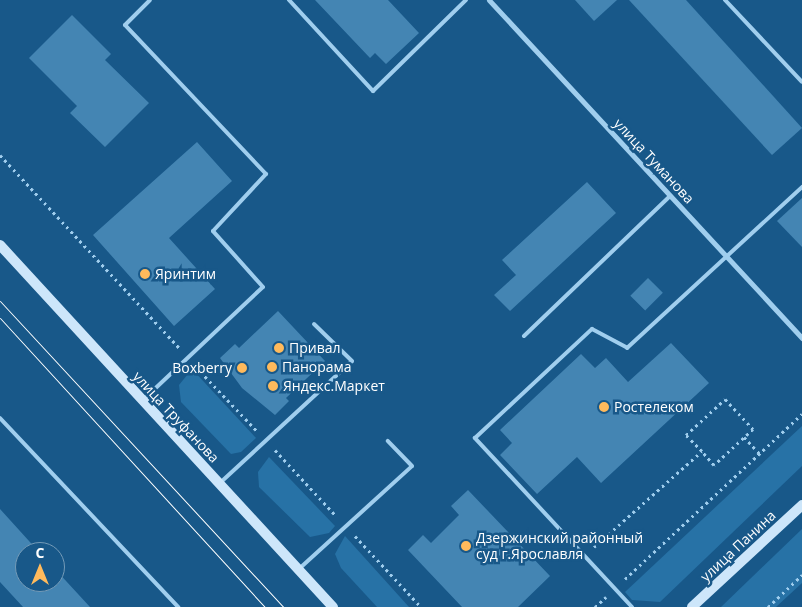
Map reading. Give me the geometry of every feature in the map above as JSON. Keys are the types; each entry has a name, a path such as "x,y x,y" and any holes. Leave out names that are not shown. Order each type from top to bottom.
{"street":[{"name":"улица Туманова","path":"489,0 802,338"},
{"name":"улица Труфанова","path":"0,245 333,607"},
{"name":"улица Панина","path":"692,607 802,505"}],"lane":[{"path":"142,401 263,287 213,231 266,174 125,25 150,0"},
{"path":"289,0 373,90 466,0"},
{"path":"725,0 802,82"},
{"path":"632,607 475,438 592,329 627,348 802,187"},
{"path":"524,336 670,196"},
{"path":"219,483 352,362 314,324"},
{"path":"0,418 178,607"},
{"path":"298,570 412,466 388,441"}],"path":[{"path":"0,155 421,607"},
{"path":"724,399 753,429 714,465 702,451 686,435 724,399"},
{"path":"595,607 802,414"},
{"path":"744,437 760,454"},
{"path":"584,555 702,451"},
{"path":"768,607 802,575"}],"shaded area":[{"path":"192,369 256,438 241,452 231,454 181,402 179,385"},
{"path":"802,426 802,466 660,602 632,600 625,592"},
{"path":"269,457 335,526 329,533 310,537 259,487 258,472"},
{"path":"802,529 802,583 776,607 721,607"},
{"path":"345,536 409,607 377,607 341,568 335,554"}],"building":[{"path":"315,0 388,0 419,33 386,64 375,53 370,58"},
{"path":"575,0 617,0 594,21"},
{"path":"629,0 686,0 802,128 772,155"},
{"path":"72,15 111,54 105,60 149,103 105,147 70,113 77,106 29,58"},
{"path":"197,142 232,181 169,238 215,289 174,326 93,235"},
{"path":"587,182 616,213 510,311 494,295 516,275 502,260"},
{"path":"802,198 802,247 777,221"},
{"path":"648,278 663,293 645,311 630,296"},
{"name":"Панорама","path":"278,311 325,361 286,398 289,401 275,415 242,388 220,358 235,344 239,348"},
{"name":"Ростелеком","path":"671,343 709,383 601,483 577,457 537,494 500,455 512,443 500,430 581,354 595,368 606,358 628,382"},
{"name":"Дзержинский районный суд г.Ярославля","path":"468,490 550,576 518,607 462,607 408,550 423,535 431,543 459,515 451,506"},
{"path":"0,509 30,542 15,542 15,592 65,592 65,580 90,607 23,607 0,582"}],"tram line":[{"path":"0,301 283,607"},
{"path":"0,318 265,607"}],"place":[{"name":"Яринтим","path":"145,274"},
{"name":"Привал","path":"279,348"},
{"name":"Панорама","path":"272,367"},
{"name":"Boxberry","path":"242,368"},
{"name":"Яндекс.Маркет","path":"273,386"},
{"name":"Ростелеком","path":"604,407"},
{"name":"Дзержинский районный суд г.Ярославля","path":"466,546"}]}
